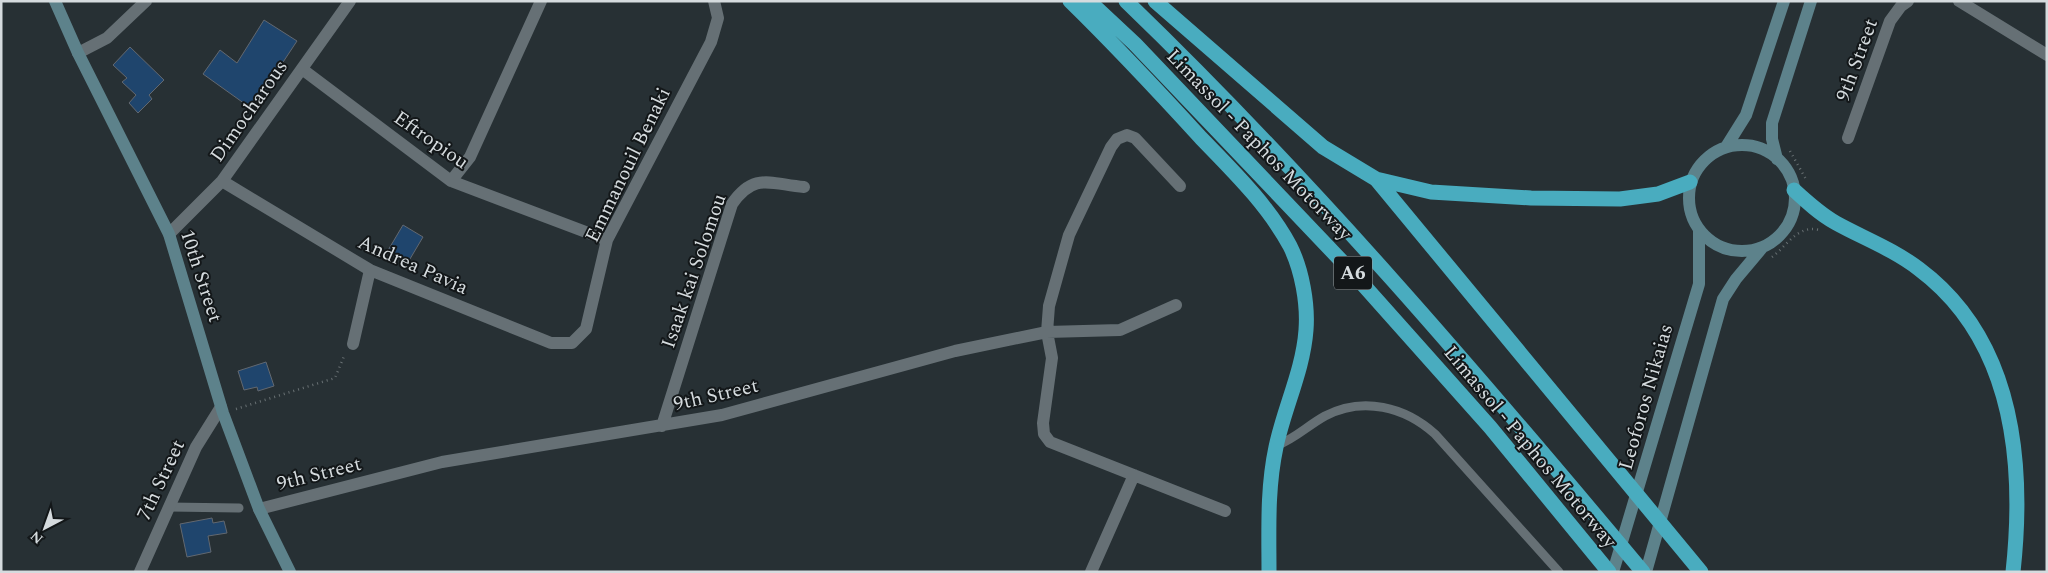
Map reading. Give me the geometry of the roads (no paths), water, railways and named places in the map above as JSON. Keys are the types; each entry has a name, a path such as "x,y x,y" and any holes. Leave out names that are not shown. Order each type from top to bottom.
{"highway":[{"path":"1070,1 1238,177 1270,215 1290,247 1302,287 1306,311 1306,333 1291,400 1276,446 1269,488 1270,572"},
{"name":"Limassol - Paphos Motorway","path":"1090,1 1135,44 1351,271 1490,427 1609,572"},
{"name":"Limassol - Paphos Motorway","path":"1126,1 1165,39 1360,243 1499,400 1644,572"},
{"path":"1155,1 1323,148 1376,179 1431,192 1541,198 1620,199 1658,194 1690,182"},
{"path":"1376,179 1701,572"},
{"path":"1801,187 1815,209 1836,223 1871,240 1919,269 1961,308 1986,348 2004,396 2015,459 2017,534 2013,572"}],"main road":[{"name":"10th Street","path":"55,1 78,53 169,234 222,410 259,509 290,572"},
{"path":"1726,147 1746,116 1784,1"},
{"path":"1777,159 1772,139 1772,123 1811,1"},
{"path":"1744,145 1762,149 1777,159 1801,187 1788,225 1777,239 1762,248 1744,252 1726,250 1699,230 1689,207 1690,182 1698,166 1704,160 1726,147 1744,145"},
{"name":"Leoforos Nikaias","path":"1614,572 1699,284 1699,230"},
{"path":"1644,572 1667,502 1723,299 1736,279 1762,248"}],"street":[{"path":"78,53 107,38 146,1"},
{"name":"Dimocharous","path":"169,234 222,181 350,1"},
{"path":"451,181 470,157 541,1"},
{"name":"9th Street","path":"1848,138 1890,21 1901,6 1908,1"},
{"path":"1958,1 2047,54"},
{"name":"Emmanouil Benaki","path":"572,342 586,329 607,240 711,42 718,18 715,3"},
{"name":"Eftropiou","path":"302,68 451,181 607,240"},
{"path":"1180,186 1135,138 1127,135 1118,139 1111,147 1069,235 1049,306 1047,332 1052,358 1043,423 1044,434 1050,442 1225,510"},
{"name":"Andrea Pavia","path":"222,181 370,270 551,343 572,342"},
{"name":"Isaak kai Solomou","path":"662,426 732,204 742,189 755,182 804,187"},
{"path":"353,344 370,270"},
{"name":"9th Street","path":"259,509 442,462 722,415 955,351 1047,332 1120,330 1176,305"},
{"name":"7th Street","path":"140,572 196,447 222,410"},
{"path":"1091,572 1134,475"}],"lane":[{"path":"1276,446 1293,439 1325,416 1343,410 1363,405 1406,413 1419,420 1435,434 1559,572"},
{"path":"169,507 239,508"}]}
